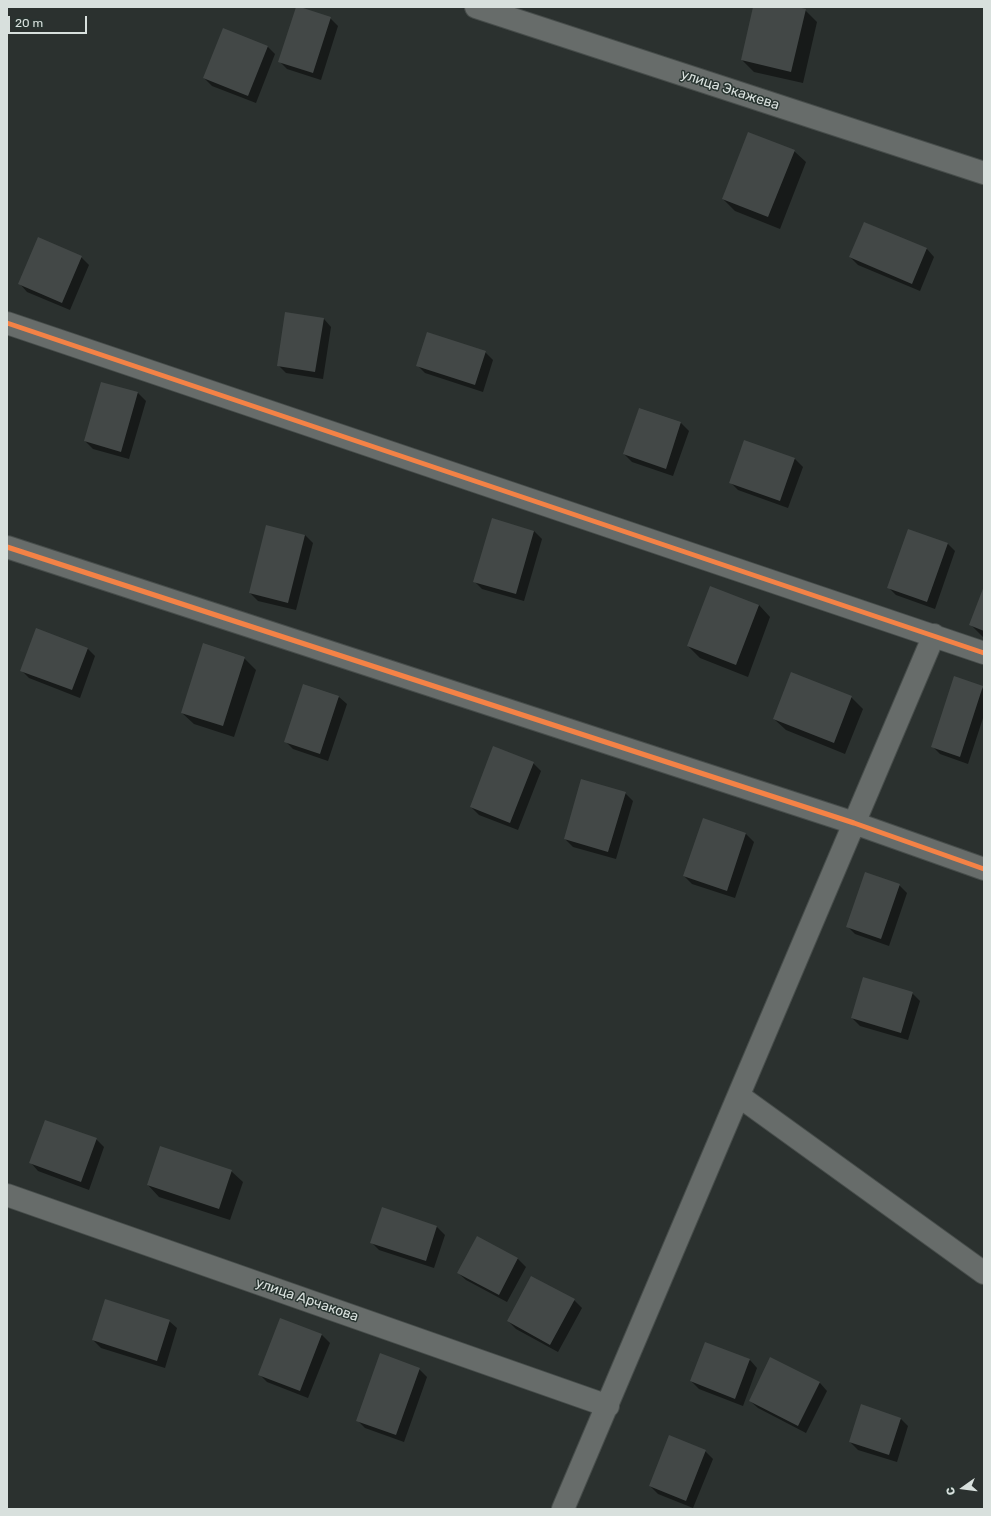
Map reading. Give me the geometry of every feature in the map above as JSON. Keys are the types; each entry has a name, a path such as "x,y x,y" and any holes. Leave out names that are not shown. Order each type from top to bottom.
{"street":[{"name":"улица Экажева","path":"476,7 984,173"},
{"path":"7,323 984,653"},
{"path":"7,547 854,823 984,869"},
{"path":"563,1509 934,635"},
{"path":"739,1096 984,1273"},
{"name":"улица Арчакова","path":"7,1195 608,1406"}],"building":[{"path":"296,7 331,17 313,73 278,62"},
{"path":"753,7 797,7 806,9 791,72 741,60"},
{"path":"223,28 268,46 248,96 203,78"},
{"path":"748,132 795,150 768,217 722,199"},
{"path":"864,222 927,248 912,284 849,257"},
{"path":"38,237 82,256 62,303 18,284"},
{"path":"285,312 324,318 315,372 277,366"},
{"path":"427,332 486,351 475,385 416,366"},
{"path":"101,382 138,392 121,452 84,441"},
{"path":"639,408 681,422 666,469 623,454"},
{"path":"744,440 795,458 780,501 729,483"},
{"path":"492,518 534,531 516,594 473,582"},
{"path":"266,525 305,535 288,603 249,593"},
{"path":"908,529 948,543 927,602 887,588"},
{"path":"710,586 759,605 736,665 687,646"},
{"path":"984,586 984,631 969,625"},
{"path":"36,628 88,648 72,690 20,671"},
{"path":"203,643 245,657 223,726 181,713"},
{"path":"791,672 852,696 834,743 773,719"},
{"path":"954,676 983,686 960,757 931,747"},
{"path":"303,684 339,696 320,754 284,742"},
{"path":"493,746 534,762 510,823 470,807"},
{"path":"581,779 626,792 608,852 564,839"},
{"path":"703,818 746,833 727,891 683,876"},
{"path":"865,872 900,884 881,939 846,927"},
{"path":"863,977 913,992 901,1033 851,1018"},
{"path":"45,1120 97,1138 81,1182 29,1163"},
{"path":"160,1146 232,1170 219,1209 147,1185"},
{"path":"382,1207 437,1226 426,1261 370,1243"},
{"path":"477,1236 518,1258 499,1295 457,1273"},
{"path":"531,1276 575,1299 550,1345 507,1321"},
{"path":"105,1299 170,1320 157,1361 92,1340"},
{"path":"280,1318 322,1334 300,1391 258,1375"},
{"path":"705,1342 750,1359 735,1399 690,1381"},
{"path":"380,1353 420,1368 396,1435 356,1421"},
{"path":"770,1357 820,1382 798,1426 749,1401"},
{"path":"861,1404 901,1418 889,1455 849,1442"},
{"path":"669,1435 706,1450 686,1501 649,1486"}],"cycle path":[{"path":"7,323 984,653"},
{"path":"7,547 854,823 984,869"}]}
